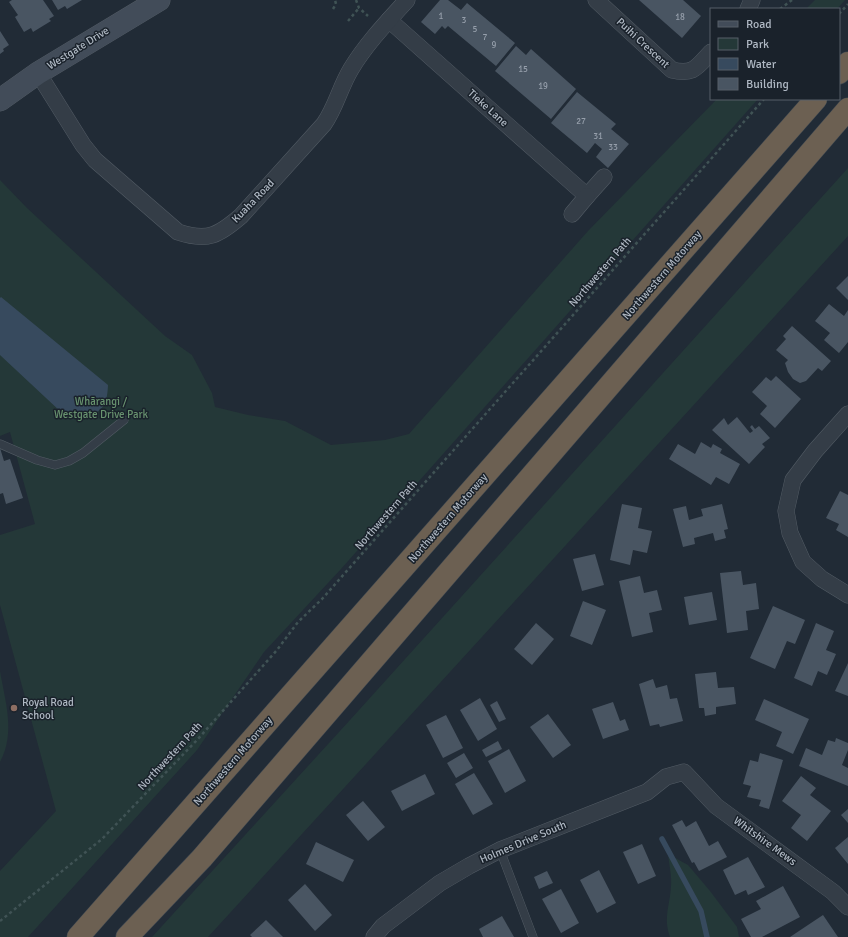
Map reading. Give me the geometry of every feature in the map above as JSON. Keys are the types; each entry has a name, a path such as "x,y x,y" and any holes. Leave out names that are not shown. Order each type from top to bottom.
{"highway":[{"path":"840,72 848,63"},
{"name":"Northwestern Motorway","path":"78,937 815,100"},
{"path":"127,937 202,858 848,109"}],"main road":[{"name":"Westgate Drive","path":"0,100 38,73 159,0"}],"street":[{"name":"Kuaha Road","path":"38,73 83,145 95,160 178,232 192,237 205,237 217,234 228,228 241,216 324,124 330,115 357,59 407,0"},
{"name":"Puihi Crescent","path":"596,0 672,70 689,72 698,67 710,53"},
{"name":"Tieke Lane","path":"389,20 587,196"},
{"path":"572,214 604,177"},
{"path":"848,414 815,451 793,480 786,511 790,533 803,562 822,580 848,595"},
{"name":"Holmes Drive South","path":"374,937 383,926 440,883 469,866 500,850 647,792 666,776 684,772"},
{"name":"Whitshire Mews","path":"684,772 716,806 833,892 848,907"}],"lane":[{"path":"0,444 38,460 55,465 69,461 83,453 124,420"},
{"path":"500,850 533,937"}],"path":[{"path":"333,8 336,4 335,0"},
{"path":"356,0 358,8 368,16"},
{"path":"781,8 792,0"},
{"path":"840,13 848,4"},
{"path":"348,21 358,8"},
{"name":"Northwestern Path","path":"0,921 102,839 197,740 277,650 298,622 322,598 763,100"}],"green space":[{"path":"815,0 845,0 838,8 807,8"},
{"name":"Whārangi / Westgate Drive Park","path":"716,100 757,100 341,569 264,652 197,750 28,937 0,937 0,871 56,811 0,605 0,535 35,524 10,432 0,436 0,180 27,208 165,336 192,355 212,393 215,407 248,415 285,421 331,445 385,440 409,434 588,231"},
{"path":"848,168 848,236 208,937 152,937 350,720"},
{"path":"0,671 8,717 8,728 5,751 0,762"},
{"path":"668,854 688,865 737,927 739,937 670,937 667,923 671,882"}],"water":[{"path":"1,297 108,385 106,399 102,408 94,414 81,420 61,412 0,355"}],"building":[{"path":"12,0 43,0 54,16 49,19 51,21 33,32 31,28 24,32 15,17 18,15 9,2"},
{"path":"52,0 82,0 67,9 65,6 58,10"},
{"path":"440,0 448,0 461,10 467,3 515,43 496,66 448,26 445,29 442,26 435,34 421,22"},
{"path":"639,0 683,0 701,16 682,38"},
{"path":"0,31 9,45 3,49 4,51 0,54"},
{"path":"516,46 526,55 531,49 576,89 551,119 495,71"},
{"path":"577,92 616,124 611,129 629,144 608,168 596,157 602,149 595,143 587,153 551,123"},
{"path":"848,276 848,300 836,288"},
{"path":"829,304 844,316 848,310 848,342 839,353 824,340 830,333 815,321"},
{"path":"792,326 831,361 822,371 818,368 806,381 800,383 793,379 788,372 785,363 788,360 776,350 786,339 783,336"},
{"path":"776,376 801,399 775,428 760,414 767,406 752,392 766,377 771,381"},
{"path":"737,417 750,433 753,431 750,427 752,425 755,429 759,426 770,438 762,444 765,447 749,464 712,430 724,418 728,425"},
{"path":"701,442 711,448 713,444 722,449 720,453 740,464 729,484 716,477 711,485 669,459 678,444 695,454"},
{"path":"0,448 4,461 10,459 23,498 6,504 3,493 0,494"},
{"path":"840,491 848,495 848,537 836,530 839,524 826,518"},
{"path":"622,504 642,508 638,528 652,531 647,553 633,550 630,565 610,560"},
{"path":"722,504 728,529 724,530 726,538 715,541 713,533 694,538 695,544 683,547 673,509 686,506 689,520 703,516 701,509"},
{"path":"595,554 604,585 582,591 573,559"},
{"path":"741,571 743,585 756,583 759,609 746,611 748,630 727,633 720,573"},
{"path":"640,576 644,593 657,590 662,610 649,613 653,632 632,637 619,581"},
{"path":"712,592 717,620 689,625 684,597"},
{"path":"583,601 606,610 592,645 570,636"},
{"path":"773,606 805,620 795,644 787,641 775,669 750,658"},
{"path":"536,623 554,639 532,665 514,649"},
{"path":"816,623 834,631 826,650 836,654 827,675 818,671 812,686 794,678"},
{"path":"848,663 848,696 835,691"},
{"path":"716,672 718,688 734,687 736,704 716,707 716,714 705,716 704,708 699,708 695,674"},
{"path":"653,679 656,688 667,685 670,699 677,698 683,721 660,727 659,724 650,726 639,684"},
{"path":"480,698 497,729 478,741 460,710"},
{"path":"764,699 809,719 793,754 776,746 782,732 755,720"},
{"path":"497,701 506,719 499,722 490,705"},
{"path":"613,702 620,721 625,719 629,730 603,739 592,709"},
{"path":"548,714 571,745 553,758 530,727"},
{"path":"446,715 463,748 443,758 426,725"},
{"path":"836,738 848,743 848,750 842,765 848,768 848,786 799,766 806,748 822,755 828,740 835,742"},
{"path":"498,741 502,749 486,757 482,750"},
{"path":"509,749 526,781 505,793 488,761"},
{"path":"464,753 473,768 456,778 447,763"},
{"path":"760,753 783,760 769,809 759,806 761,800 747,797 751,786 743,784 750,760 758,762"},
{"path":"474,773 493,804 473,815 455,784"},
{"path":"425,774 435,794 402,811 391,791"},
{"path":"801,776 816,788 810,795 831,811 807,841 791,828 801,815 782,801"},
{"path":"363,801 385,827 368,841 346,815"},
{"path":"848,809 848,823 841,815"},
{"path":"682,820 686,827 696,821 709,846 718,841 727,857 699,871 694,862 692,863 672,825"},
{"path":"848,837 848,864 835,848"},
{"path":"316,842 354,860 343,882 306,864"},
{"path":"642,844 656,876 638,884 623,852"},
{"path":"748,857 765,887 748,895 746,890 735,895 723,870"},
{"path":"599,870 616,903 597,913 580,880"},
{"path":"547,871 553,883 539,889 534,877"},
{"path":"305,884 332,915 315,931 288,900"},
{"path":"783,886 800,917 762,937 751,937 741,919 761,909 756,901"},
{"path":"561,889 579,923 561,933 542,899"},
{"path":"823,915 838,937 790,937"},
{"path":"502,916 514,937 483,937 479,929"},
{"path":"266,920 283,937 252,937 250,935"}],"waterway":[{"path":"662,839 701,911 707,937"}],"place":[{"name":"Royal Road School","path":"14,708"}]}
